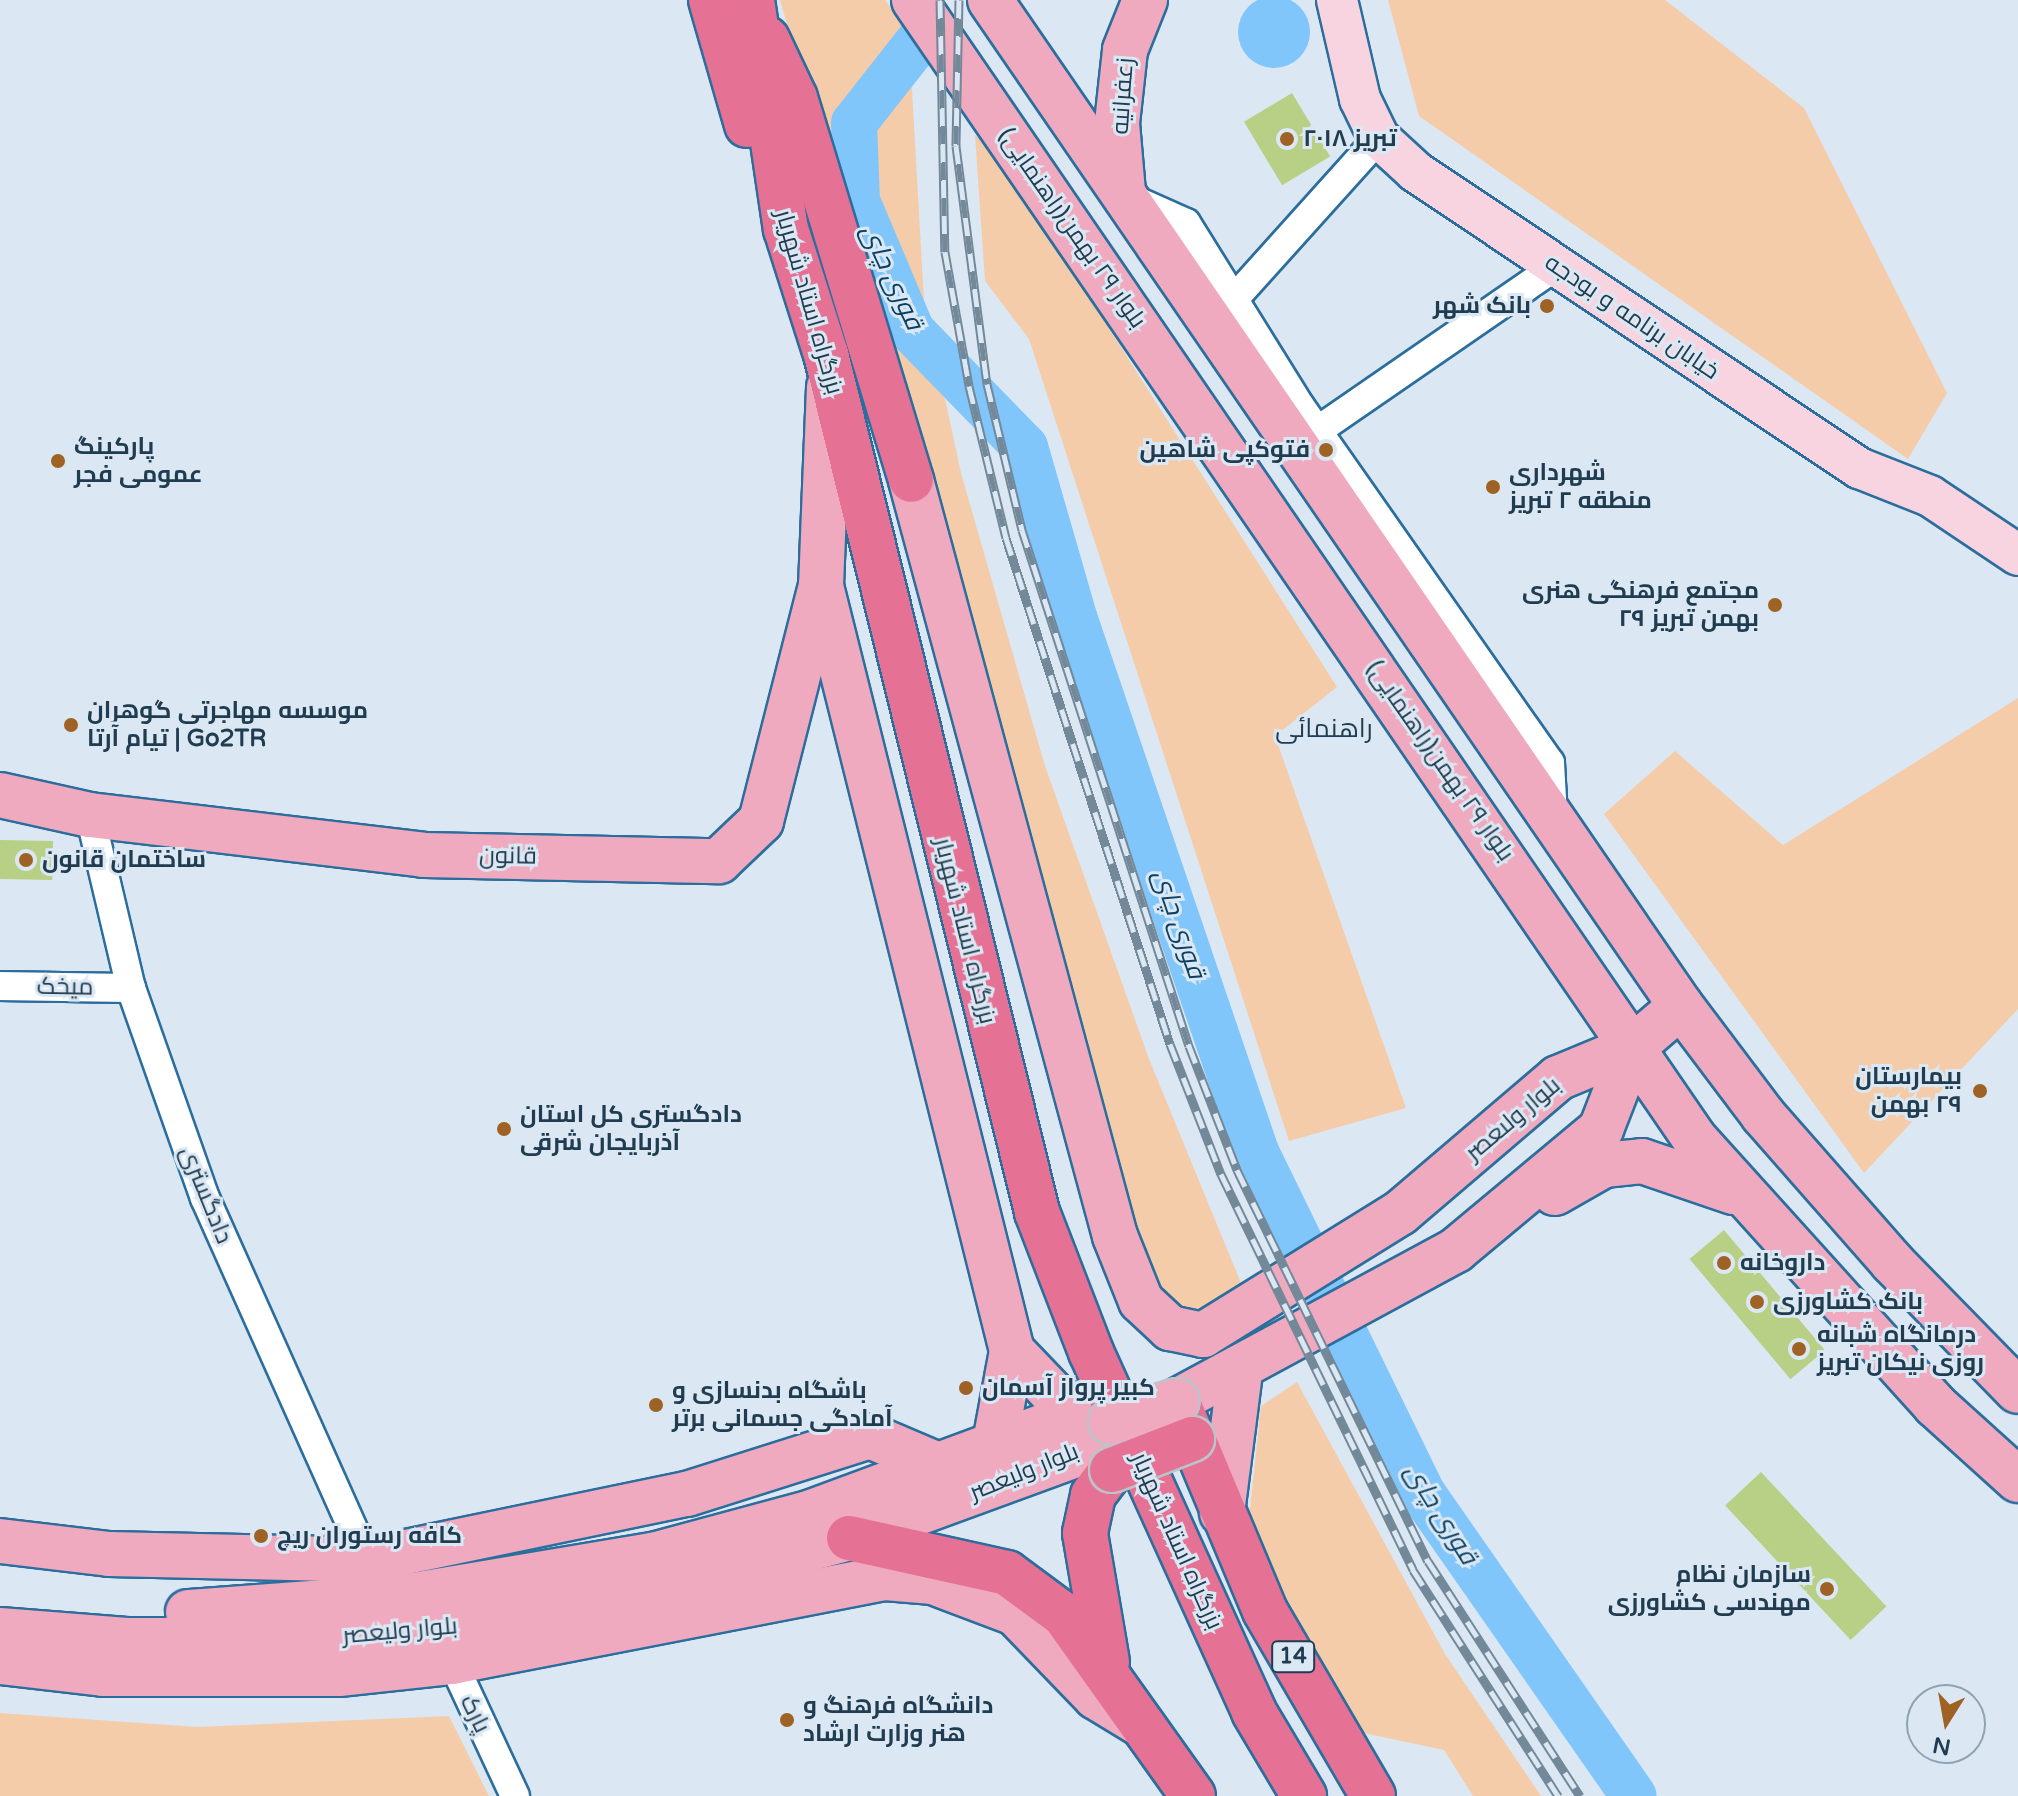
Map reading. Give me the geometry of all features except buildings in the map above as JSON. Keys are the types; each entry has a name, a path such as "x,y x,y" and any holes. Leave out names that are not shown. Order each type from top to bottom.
{"highway":[{"path":"711,0 759,168 786,229"},
{"name":"بزرگراه استاد شهریار","path":"756,11 762,103 786,229 829,368 1037,1212 1091,1352 1254,1712 1304,1796"},
{"name":"بزرگراه استاد شهریار","path":"756,11 795,98 911,480"},
{"path":"1109,1672 1085,1533 1093,1495 1112,1470 1185,1420 1222,1513"},
{"name":"14","path":"1222,1513 1265,1611 1373,1796"},
{"path":"849,1538 1007,1573 1064,1615 1109,1672 1193,1796"}],"main road":[{"name":"بلوار ٢٩ بهمن(راهنمایی)","path":"914,0 1694,1138 1935,1405 2018,1480"},
{"path":"990,0 1681,1006 1783,1137 1941,1317 2018,1391"},
{"name":"زعفرانیه","path":"1123,194 1117,123 1125,50 1145,0"},
{"path":"829,368 821,586 1012,1351 995,1443"},
{"name":"بلوار ولىعصر","path":"911,480 1115,1236 1141,1301 1170,1328 1203,1335 1400,1213 1558,1078 1633,1047"},
{"name":"قانون","path":"0,795 90,815 423,855 719,861 761,821 821,586"},
{"path":"1439,1260 1601,1129 1633,1047 1681,1006"},
{"path":"1012,1351 1058,1399 1111,1422 1185,1420 1240,1372 1604,1165 1663,1164 1747,1199"},
{"path":"1222,1513 1240,1372"},
{"name":"بلوار ولیعصر","path":"0,1602 130,1614 407,1596 653,1555 809,1513 1066,1418 1111,1422"},
{"name":"بلوار ولیعصر","path":"0,1630 127,1640 445,1646 849,1538 1084,1452 1111,1422"},
{"path":"0,1541 109,1554 367,1560 687,1494 870,1436 938,1465"},
{"path":"0,1662 103,1674 339,1674 445,1646 885,1578 933,1582 1015,1613 1096,1697 1148,1729"}],"street":[{"name":"خیابان برنامه و بودجه","path":"1337,0 1360,99 1379,138 1416,172 1859,468 1930,496 2018,555"},
{"path":"1234,299 1379,138"},
{"path":"1123,194 1186,223 1317,431 1550,763 1553,817"},
{"path":"1317,431 1556,266"},
{"name":"دادگستری","path":"90,815 131,988 205,1198 367,1560"},
{"name":"میخک","path":"0,986 131,988"},
{"name":"پارک","path":"445,1646 515,1796"}],"shaded area":[{"path":"780,0 885,0 919,47 912,89 924,301 961,473 1045,766 1149,1059 1250,1305 1207,1323 1155,1297"},
{"path":"1388,0 1665,0 1804,108 1947,393 1908,459 1419,116"},
{"path":"975,135 998,154 1337,687 1275,736 1406,1108 1289,1141 1029,339 985,281"},
{"path":"2018,698 2018,1009 1864,1173 1604,814 1675,751 1783,845"},
{"path":"1297,1382 1445,1654 1541,1796 1473,1796 1444,1750 1354,1731 1248,1528 1261,1406"},
{"path":"0,1713 197,1727 449,1716 489,1796 0,1796"}],"water":[{"path":"1274,-4 1294,2 1304,12 1310,32 1304,52 1294,62 1274,68 1254,62 1244,52 1238,32 1244,12 1254,2"}],"waterway":[{"name":"قوری چای","path":"921,38 854,123 857,201 912,331 1025,447 1074,617 1256,1152 1423,1494 1634,1796"}],"railway":[{"path":"940,0 945,252 969,386 1006,538 1170,1044 1221,1174 1413,1570 1558,1796"},
{"path":"959,0 956,146 987,384 1022,530 1189,1046 1237,1170 1428,1561 1580,1796"}],"place":[{"name":"تبریز ۲۰۱۸","path":"1287,139"},
{"name":"بانک شهر","path":"1547,306"},
{"name":"فتوکپی شاهین","path":"1326,450"},
{"name":"پارکینگ عمومی فجر","path":"58,461"},
{"name":"شهرداری منطقه ۲ تبریز","path":"1493,487"},
{"name":"مجتمع فرهنگی هنری ۲۹ بهمن تبریز","path":"1775,605"},
{"name":"موسسه مهاجرتی گوهران تیام آرتا | Go2TR","path":"71,725"},
{"name":"ساختمان قانون","path":"26,860"},
{"name":"بیمارستان ٢٩ بهمن","path":"1980,1091"},
{"name":"دادگستری کل استان آذربایجان شرقی","path":"504,1129"},
{"name":"داروخانه","path":"1724,1263"},
{"name":"بانک کشاورزی","path":"1757,1302"},
{"name":"درمانگاه شبانه روزی نیکان تبریز","path":"1799,1349"},
{"name":"کبیر پرواز آسمان","path":"966,1388"},
{"name":"باشگاه بدنسازی و آمادگی جسمانی برتر","path":"656,1405"},
{"name":"کافه رستوران ریچ","path":"261,1536"},
{"name":"سازمان نظام مهندسی کشاورزی","path":"1827,1589"},
{"name":"دانشگاه فرهنگ و هنر وزارت ارشاد","path":"787,1720"}],"district":[{"name":"راهنمائی","path":"1324,729"}]}
